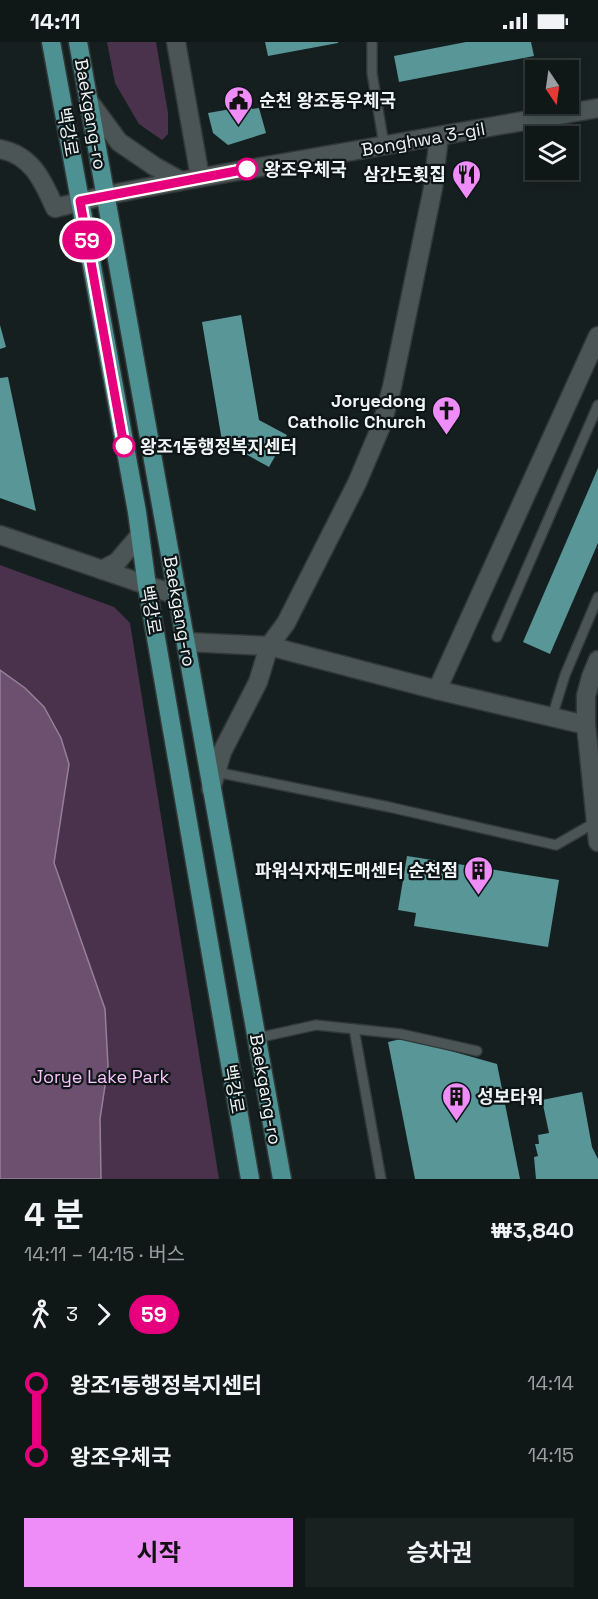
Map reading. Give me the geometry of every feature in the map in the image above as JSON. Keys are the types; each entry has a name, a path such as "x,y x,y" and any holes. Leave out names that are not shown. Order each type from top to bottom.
{"main road":[{"name":"백강로","path":"51,42 140,535 250,1179"},
{"name":"Baekgang-ro","path":"78,42 107,195 176,595 214,781 282,1179"}],"street":[{"path":"176,42 200,177"},
{"path":"88,100 119,142 153,166 181,181"},
{"name":"Bonghwa 3-gil","path":"0,149 24,158 39,175 55,208 107,195 200,177 598,108"},
{"path":"214,781 222,752 258,682 269,646 286,623 357,483 388,405 433,188 439,136"},
{"path":"437,690 598,336"},
{"path":"0,535 176,595"},
{"path":"102,570 117,562 140,535"},
{"path":"186,642 269,646 437,690 592,727"},
{"path":"598,660 586,696 592,727 598,842"}],"lane":[{"path":"372,42 372,73 384,145"},
{"path":"496,637 596,416 598,405"},
{"path":"552,717 565,675 598,597"},
{"path":"214,781 389,807 556,845 596,822"},
{"path":"257,1038 316,1025 401,1034 477,1051"},
{"path":"354,1029 381,1179"}],"green space":[{"path":"107,42 156,42 168,113 168,134 162,140 139,124 115,83"},
{"name":"Jorye Lake Park","path":"0,565 114,607 130,623 219,1179 0,1179"}],"shaded area":[{"path":"0,670 25,688 44,707 61,738 69,764 54,863 105,1009 108,1066 100,1119 101,1179 0,1179"}],"building":[{"path":"265,42 338,42 338,43 268,56"},
{"path":"466,42 531,42 534,56 399,82 394,56"},
{"name":"순천 왕조동우체국","path":"249,97 252,109 259,108 266,133 228,145 213,133 208,113 231,109 229,102"},
{"path":"241,315 259,420 287,435 269,467 222,441 202,322"},
{"path":"0,325 6,347 0,349"},
{"path":"8,377 36,511 0,498 0,378"},
{"path":"598,468 598,543 550,654 523,642"},
{"name":"파워식자재도매센터 순천점","path":"407,856 559,880 548,947 414,926 416,913 398,910"},
{"name":"성보타워","path":"405,1038 497,1064 520,1179 415,1179 388,1042"},
{"path":"582,1092 592,1147 598,1159 598,1179 536,1179 534,1157 538,1156 535,1144 539,1144 538,1135 549,1133 542,1100"}],"bus line":[{"name":"59","path":"124,446 80,201 247,169"}],"place":[{"name":"순천 왕조동우체국","path":"238,126"},
{"name":"왕조우체국","path":"247,169"},
{"name":"삼간도횟집","path":"467,200"},
{"name":"Joryedong Catholic Church","path":"447,436"},
{"name":"왕조1동행정복지센터","path":"124,446"},
{"name":"파워식자재도매센터 순천점","path":"479,896"},
{"name":"성보타워","path":"456,1122"}]}
